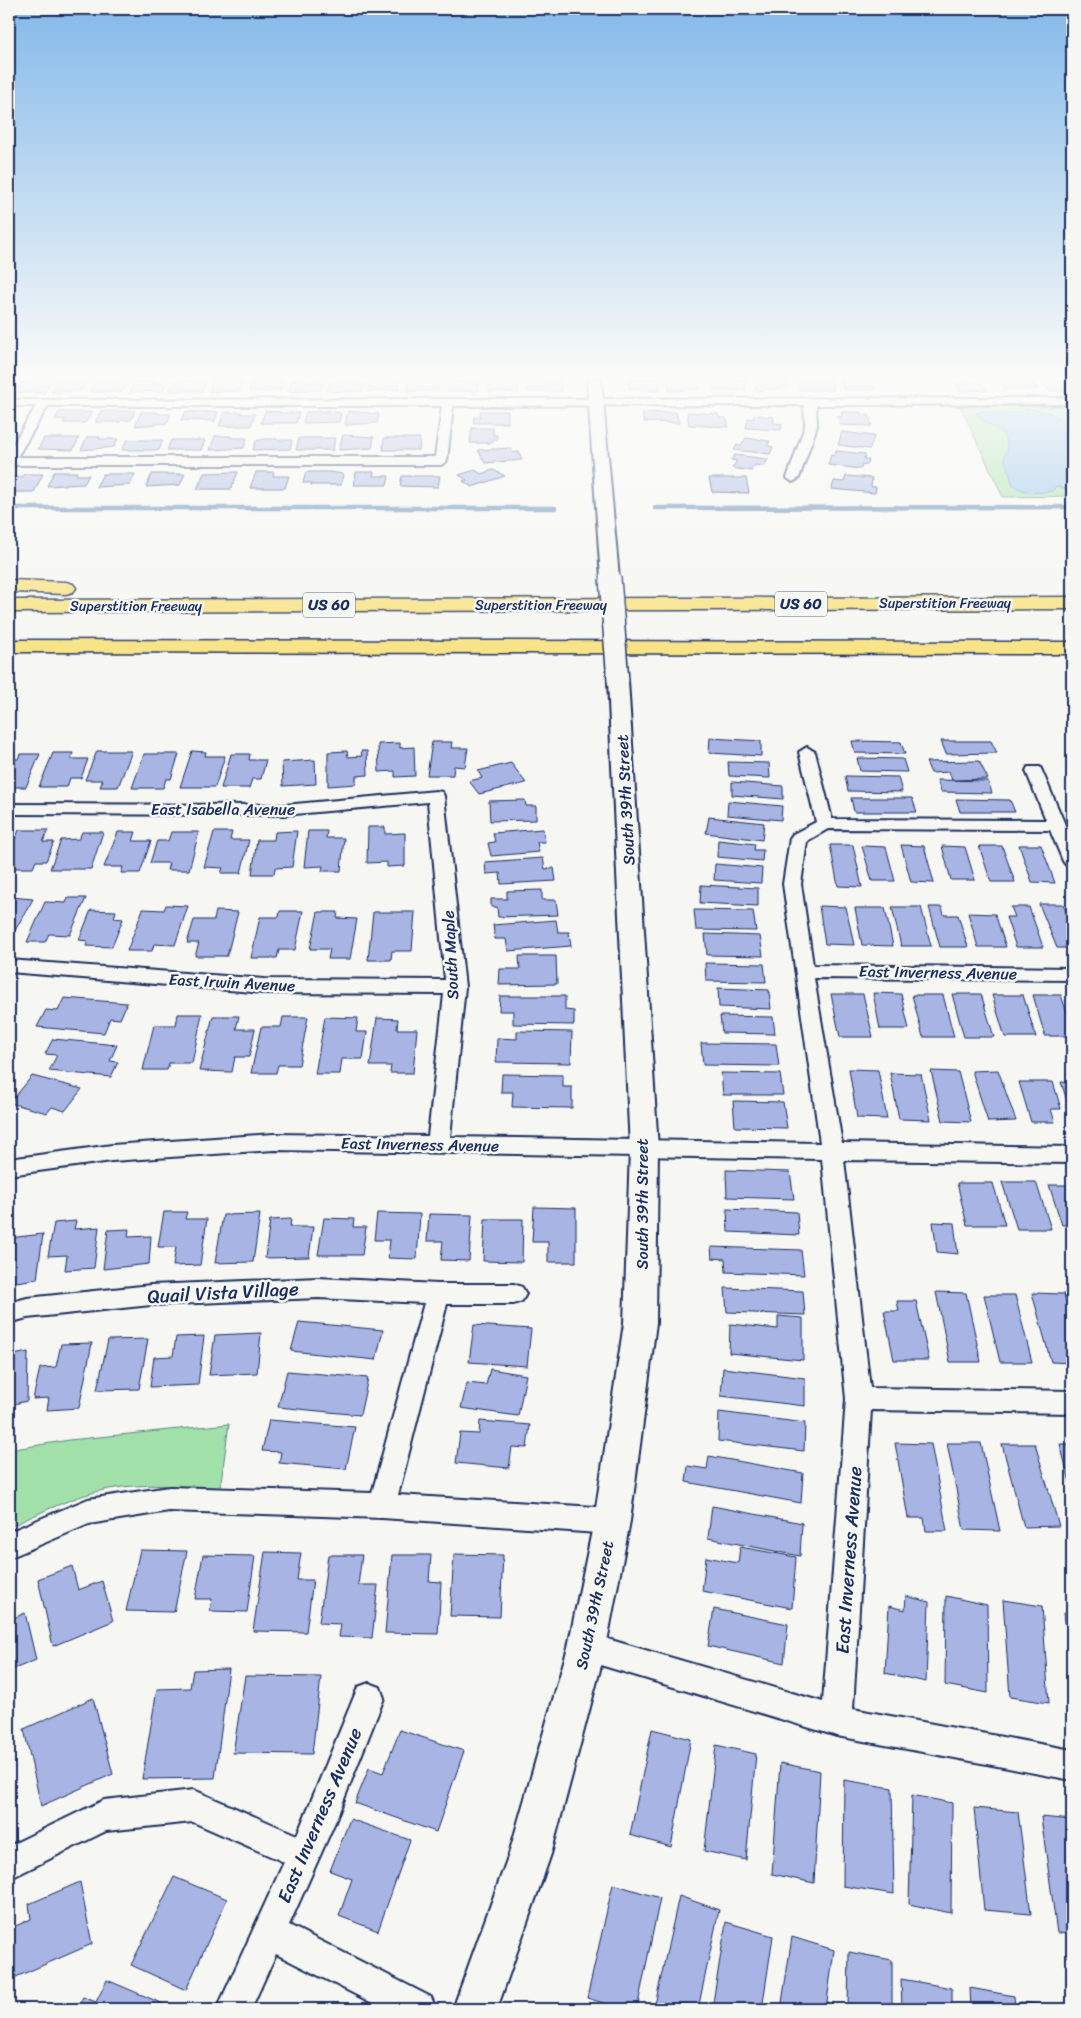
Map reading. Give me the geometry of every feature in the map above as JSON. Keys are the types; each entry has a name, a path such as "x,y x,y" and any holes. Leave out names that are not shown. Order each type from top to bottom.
{"highway":[{"path":"9,586 338,593 650,604"},
{"name":"Superstition Freeway","path":"9,606 1065,603"},
{"path":"9,646 1072,649"},
{"path":"9,665 291,659 386,646"}],"street":[{"name":"South 39th Street","path":"475,2009 530,1854 587,1648 612,1521 640,1322 644,1149 618,681 602,473"},
{"path":"793,478 795,473"},
{"path":"807,752 825,824"},
{"path":"1034,771 1072,861"},
{"name":"East Isabella Avenue","path":"9,809 284,810 436,796"},
{"name":"South Maple","path":"436,796 455,987 438,1144"},
{"name":"East Inverness Avenue","path":"837,1721 859,1399 832,1150 792,884 799,838 825,824 1056,825"},
{"name":"East Irwin Avenue","path":"11,971 264,986 455,987"},
{"name":"East Inverness Avenue","path":"804,971 1072,974"},
{"name":"East Inverness Avenue","path":"9,1167 112,1153 274,1142 1072,1155"},
{"name":"Quail Vista Village","path":"9,1313 27,1308 151,1295 318,1288 438,1294 514,1294"},
{"path":"382,1506 438,1294"},
{"path":"859,1399 1072,1402"},
{"path":"9,1544 88,1512 169,1499 382,1506 612,1521"},
{"path":"587,1648 837,1721 1072,1765"},
{"name":"East Inverness Avenue","path":"234,2009 304,1855 369,1698"},
{"path":"9,1863 104,1816 194,1806 304,1855"},
{"path":"269,1933 419,2009"}],"green space":[{"path":"992,473 1072,473 1072,496 1003,497"},
{"path":"229,1424 220,1489 150,1485 109,1489 70,1500 9,1527 9,1450 69,1440"}],"water":[{"path":"1009,473 1072,473 1072,491 1056,486 1053,491 1031,493 1013,486"}],"building":[{"path":"53,473 89,475 84,484 47,486"},
{"path":"204,473 238,473 231,489 197,489"},
{"path":"256,473 274,473 273,476 289,476 285,488 250,488"},
{"path":"306,473 343,474 341,485 311,485 312,483 303,483"},
{"path":"356,473 374,473 373,476 389,476 387,485 354,485"},
{"path":"465,473 499,473 505,476 472,487 463,481 467,480 459,475"},
{"path":"24,474 43,474 34,492 9,492 9,477 22,477"},
{"path":"103,474 135,474 130,485 96,487"},
{"path":"152,474 185,474 180,485 146,487"},
{"path":"402,476 440,476 438,487 400,486"},
{"path":"846,476 872,478 871,487 876,487 875,493 832,489 834,481 844,482"},
{"path":"709,478 746,478 749,493 712,492"},
{"path":"710,738 761,741 761,756 709,753"},
{"path":"852,741 901,742 905,754 855,753"},
{"path":"941,741 991,741 997,753 946,754"},
{"path":"432,742 452,742 451,748 468,748 465,767 454,766 453,775 427,775"},
{"path":"400,743 400,748 414,747 415,776 395,777 395,771 379,772 378,744"},
{"path":"97,751 132,751 118,787 100,787 103,780 85,780"},
{"path":"192,751 206,752 205,756 225,756 215,787 180,787"},
{"path":"347,751 348,757 362,756 361,751 367,751 368,775 356,776 356,784 328,786 328,752"},
{"path":"53,753 73,753 71,759 88,759 81,778 70,778 67,787 39,787"},
{"path":"20,754 40,754 26,787 9,787 9,759 18,759"},
{"path":"144,754 179,754 171,779 166,779 163,788 132,788"},
{"path":"231,754 250,754 249,760 266,760 261,779 252,779 249,788 221,788"},
{"path":"857,758 903,759 907,772 860,771"},
{"path":"315,760 316,784 283,786 282,762"},
{"path":"979,761 988,779 952,780 949,772 931,773 926,762"},
{"path":"728,762 769,763 770,778 729,776"},
{"path":"511,763 526,783 479,794 469,781 482,778 478,771"},
{"path":"845,776 898,777 902,792 848,791"},
{"path":"937,780 988,781 992,793 941,792"},
{"path":"732,782 783,786 783,799 732,795"},
{"path":"851,798 912,798 917,812 854,812"},
{"path":"956,799 1010,800 1015,812 960,812"},
{"path":"525,800 526,806 536,806 536,820 490,821 489,801"},
{"path":"728,801 782,806 781,820 727,815"},
{"path":"709,817 764,823 762,840 706,833"},
{"path":"368,827 385,827 385,834 405,833 405,866 387,867 387,862 367,863"},
{"path":"543,829 545,842 537,842 539,852 491,856 488,843 495,842 493,833"},
{"path":"19,830 48,830 43,842 54,842 46,861 36,861 33,868 9,868 9,854"},
{"path":"297,831 292,867 275,868 274,874 252,874 257,840 274,840 275,832"},
{"path":"308,831 327,831 326,838 344,838 341,871 322,871 323,866 304,867"},
{"path":"82,832 103,832 91,869 50,869 61,840 79,839"},
{"path":"118,832 136,832 133,841 151,841 140,873 121,873 123,867 104,867"},
{"path":"171,832 199,832 189,870 167,870 169,863 150,863 157,841 168,841"},
{"path":"214,832 232,832 230,840 249,840 241,873 221,873 223,868 204,867"},
{"path":"718,840 755,844 754,850 763,850 762,861 717,857"},
{"path":"830,845 853,845 862,887 838,886"},
{"path":"901,845 924,846 934,883 911,882"},
{"path":"1019,845 1041,845 1055,883 1032,882"},
{"path":"862,846 886,847 895,881 872,881"},
{"path":"942,846 965,847 975,880 951,880"},
{"path":"979,846 1002,846 1015,882 991,882"},
{"path":"543,858 545,869 554,868 556,881 501,884 500,873 486,874 485,862"},
{"path":"715,864 762,868 761,883 714,880"},
{"path":"701,885 758,888 758,906 700,903"},
{"path":"542,890 542,900 556,900 558,915 498,917 497,907 491,907 491,899 507,899 507,891"},
{"path":"11,897 33,899 9,941 9,901"},
{"path":"68,898 86,898 70,935 49,934 45,942 27,942 45,902 66,903"},
{"path":"1039,904 1063,904 1072,927 1072,948 1057,948"},
{"path":"166,905 188,906 175,945 154,944 152,951 127,951 143,909 164,910"},
{"path":"819,906 846,907 854,945 825,944"},
{"path":"892,907 921,907 931,946 901,946"},
{"path":"929,907 942,907 944,915 958,915 968,947 940,947"},
{"path":"1011,907 1029,907 1043,947 1016,947 1006,917 1015,917"},
{"path":"855,908 885,908 893,946 862,945"},
{"path":"91,910 116,911 114,918 123,919 112,947 86,946 88,941 79,940"},
{"path":"694,910 753,911 756,931 696,930"},
{"path":"216,911 238,912 227,956 195,956 199,943 187,943 194,920 214,920"},
{"path":"280,911 303,911 295,950 279,950 277,958 251,958 260,917 279,917"},
{"path":"318,912 338,912 337,918 357,919 350,959 328,959 330,949 310,949"},
{"path":"373,912 415,912 412,951 392,951 391,960 368,960"},
{"path":"968,913 995,914 1006,947 978,947"},
{"path":"556,920 558,932 569,932 571,946 508,951 506,939 495,939 493,925"},
{"path":"705,934 760,936 763,956 707,955"},
{"path":"519,956 556,956 557,984 499,985 500,969 520,969"},
{"path":"705,963 764,964 766,982 706,981"},
{"path":"718,988 769,990 771,1009 719,1007"},
{"path":"873,993 901,994 909,1029 880,1029"},
{"path":"831,994 863,994 873,1037 840,1037"},
{"path":"952,994 981,994 994,1037 964,1037"},
{"path":"912,995 943,995 954,1037 923,1037"},
{"path":"992,995 1023,995 1036,1037 1005,1037"},
{"path":"1033,995 1061,995 1072,1028 1072,1036 1045,1036"},
{"path":"500,996 565,996 565,1010 574,1011 574,1025 513,1024 513,1011 499,1011"},
{"path":"64,998 127,1003 120,1019 110,1018 104,1033 37,1027 46,1010 58,1011"},
{"path":"178,1014 202,1014 192,1063 169,1063 167,1070 143,1070 154,1025 176,1025"},
{"path":"213,1016 239,1016 236,1029 255,1029 249,1057 235,1057 232,1072 199,1071"},
{"path":"720,1016 773,1017 775,1034 722,1033"},
{"path":"283,1017 308,1017 299,1065 278,1065 276,1073 251,1073 261,1027 281,1027"},
{"path":"325,1017 358,1018 356,1032 367,1032 363,1059 342,1059 340,1074 315,1074"},
{"path":"377,1018 398,1019 397,1029 417,1029 413,1073 390,1073 391,1066 370,1066"},
{"path":"517,1031 572,1032 571,1063 496,1062 497,1038 517,1039"},
{"path":"53,1039 117,1045 110,1061 118,1062 111,1077 49,1071 57,1055 45,1054"},
{"path":"701,1043 776,1044 779,1066 703,1065"},
{"path":"849,1069 878,1070 887,1119 857,1118"},
{"path":"998,1070 1016,1121 988,1122 972,1071"},
{"path":"931,1071 958,1072 971,1122 943,1121"},
{"path":"721,1073 780,1074 783,1095 723,1095"},
{"path":"890,1073 921,1074 931,1120 899,1119"},
{"path":"502,1074 563,1075 563,1087 572,1087 572,1108 512,1107 513,1092 501,1092"},
{"path":"32,1076 82,1089 65,1111 52,1107 47,1113 10,1103"},
{"path":"1019,1082 1053,1082 1061,1109 1051,1109 1055,1122 1031,1122"},
{"path":"1061,1082 1072,1083 1072,1116"},
{"path":"733,1101 783,1102 787,1128 735,1127"},
{"path":"726,1170 790,1172 794,1199 727,1197"},
{"path":"1002,1182 1036,1182 1051,1229 1017,1229"},
{"path":"957,1183 993,1183 1005,1225 967,1225"},
{"path":"1049,1185 1072,1185 1072,1225 1062,1225"},
{"path":"534,1207 576,1208 576,1262 548,1262 548,1242 532,1242"},
{"path":"727,1209 797,1212 799,1235 728,1232"},
{"path":"164,1212 187,1212 185,1219 207,1219 200,1265 173,1266 176,1247 158,1247"},
{"path":"377,1213 420,1214 417,1259 388,1258 390,1240 374,1240"},
{"path":"260,1214 253,1262 215,1263 223,1215"},
{"path":"429,1214 472,1215 469,1261 441,1260 443,1241 427,1241"},
{"path":"324,1218 354,1219 353,1227 366,1227 362,1255 318,1255"},
{"path":"291,1219 290,1227 313,1227 309,1257 265,1258 270,1220"},
{"path":"485,1219 523,1219 522,1262 483,1261"},
{"path":"76,1221 74,1229 99,1227 94,1268 65,1270 67,1255 48,1256 54,1223"},
{"path":"933,1222 954,1223 958,1254 937,1252"},
{"path":"129,1229 128,1237 151,1236 149,1264 103,1269 108,1230"},
{"path":"43,1234 37,1279 9,1283 9,1238"},
{"path":"711,1247 801,1250 804,1275 726,1272 725,1259 712,1258"},
{"path":"725,1288 803,1291 805,1315 727,1312"},
{"path":"936,1292 966,1293 981,1362 950,1362"},
{"path":"1032,1293 1064,1294 1072,1325 1072,1363 1051,1362"},
{"path":"984,1295 1015,1295 1032,1362 1000,1362"},
{"path":"897,1301 916,1301 929,1360 894,1360 884,1311 899,1311"},
{"path":"778,1316 803,1318 803,1360 729,1353 730,1324 778,1329"},
{"path":"299,1322 383,1330 376,1360 291,1351"},
{"path":"474,1325 531,1329 527,1366 469,1362"},
{"path":"261,1333 257,1373 209,1375 215,1335"},
{"path":"204,1336 198,1385 150,1387 154,1357 173,1356 176,1337"},
{"path":"148,1339 139,1389 97,1390 108,1340"},
{"path":"92,1343 79,1408 47,1410 49,1398 33,1399 40,1368 56,1367 61,1344"},
{"path":"28,1352 27,1401 9,1405 9,1356"},
{"path":"723,1368 805,1378 805,1406 721,1396"},
{"path":"490,1369 526,1375 518,1416 461,1408 467,1383 486,1385"},
{"path":"287,1371 368,1378 360,1415 278,1407"},
{"path":"719,1412 805,1423 804,1451 718,1441"},
{"path":"269,1420 355,1427 346,1469 279,1463 281,1452 262,1451"},
{"path":"480,1421 530,1425 527,1448 512,1447 509,1468 456,1463 460,1433 479,1434"},
{"path":"895,1443 931,1444 947,1531 926,1531 924,1518 908,1518"},
{"path":"947,1443 981,1443 1000,1531 964,1530"},
{"path":"1002,1444 1035,1444 1059,1526 1024,1527"},
{"path":"1060,1444 1072,1444 1072,1490"},
{"path":"709,1456 803,1473 801,1503 686,1482 688,1466 707,1469"},
{"path":"712,1506 802,1523 800,1556 708,1538"},
{"path":"740,1547 796,1557 792,1608 702,1591 706,1557 738,1563"},
{"path":"140,1550 187,1551 174,1612 126,1611"},
{"path":"265,1552 301,1553 297,1580 313,1580 306,1632 253,1631"},
{"path":"454,1554 503,1555 500,1617 450,1616"},
{"path":"203,1555 255,1556 247,1612 210,1611 212,1599 195,1599"},
{"path":"328,1555 362,1555 358,1585 378,1585 372,1638 339,1637 341,1624 319,1623"},
{"path":"392,1555 431,1555 429,1581 441,1582 438,1634 385,1633"},
{"path":"72,1566 78,1590 102,1581 113,1621 53,1646 38,1579"},
{"path":"906,1596 929,1602 926,1682 885,1673 889,1606 905,1610"},
{"path":"946,1596 987,1605 988,1693 945,1685"},
{"path":"1003,1600 1042,1606 1049,1703 1010,1697"},
{"path":"714,1609 788,1624 784,1663 708,1646"},
{"path":"25,1613 36,1660 9,1671 9,1620"},
{"path":"1064,1613 1072,1614 1072,1685"},
{"path":"229,1669 215,1778 142,1779 157,1689 190,1688 193,1670"},
{"path":"245,1676 321,1677 312,1754 233,1753"},
{"path":"93,1698 113,1774 41,1806 24,1729"},
{"path":"652,1729 691,1739 671,1847 630,1835"},
{"path":"400,1730 464,1751 436,1832 355,1803 369,1768 383,1773"},
{"path":"716,1745 756,1754 746,1860 704,1851"},
{"path":"780,1763 820,1771 814,1883 772,1874"},
{"path":"844,1780 892,1788 894,1894 843,1886"},
{"path":"912,1795 952,1803 951,1913 909,1904"},
{"path":"974,1808 1018,1812 1031,1914 984,1910"},
{"path":"1041,1817 1072,1820 1072,1934 1057,1933"},
{"path":"350,1819 410,1840 378,1931 339,1916 352,1879 330,1871"},
{"path":"174,1877 227,1899 186,1990 131,1965"},
{"path":"80,1882 92,1944 9,1980 9,1929 31,1919 29,1904"},
{"path":"613,1884 660,1898 637,2009 623,2009 587,1998"},
{"path":"679,1896 719,1910 698,2009 654,2009"},
{"path":"726,1922 773,1936 762,2009 712,2009"},
{"path":"792,1937 834,1950 826,2009 781,2009"},
{"path":"849,1952 892,1960 892,2009 848,2009"},
{"path":"901,1979 952,1988 952,2009 902,2009"},
{"path":"107,1980 175,2009 77,2009 83,1997 96,2002"},
{"path":"970,1988 1014,1996 1015,2009 971,2009"},
{"path":"1020,2002 1072,2008 1072,2009 1021,2009"}],"waterway":[{"path":"655,508 1072,507"},
{"path":"9,508 555,508"}]}
